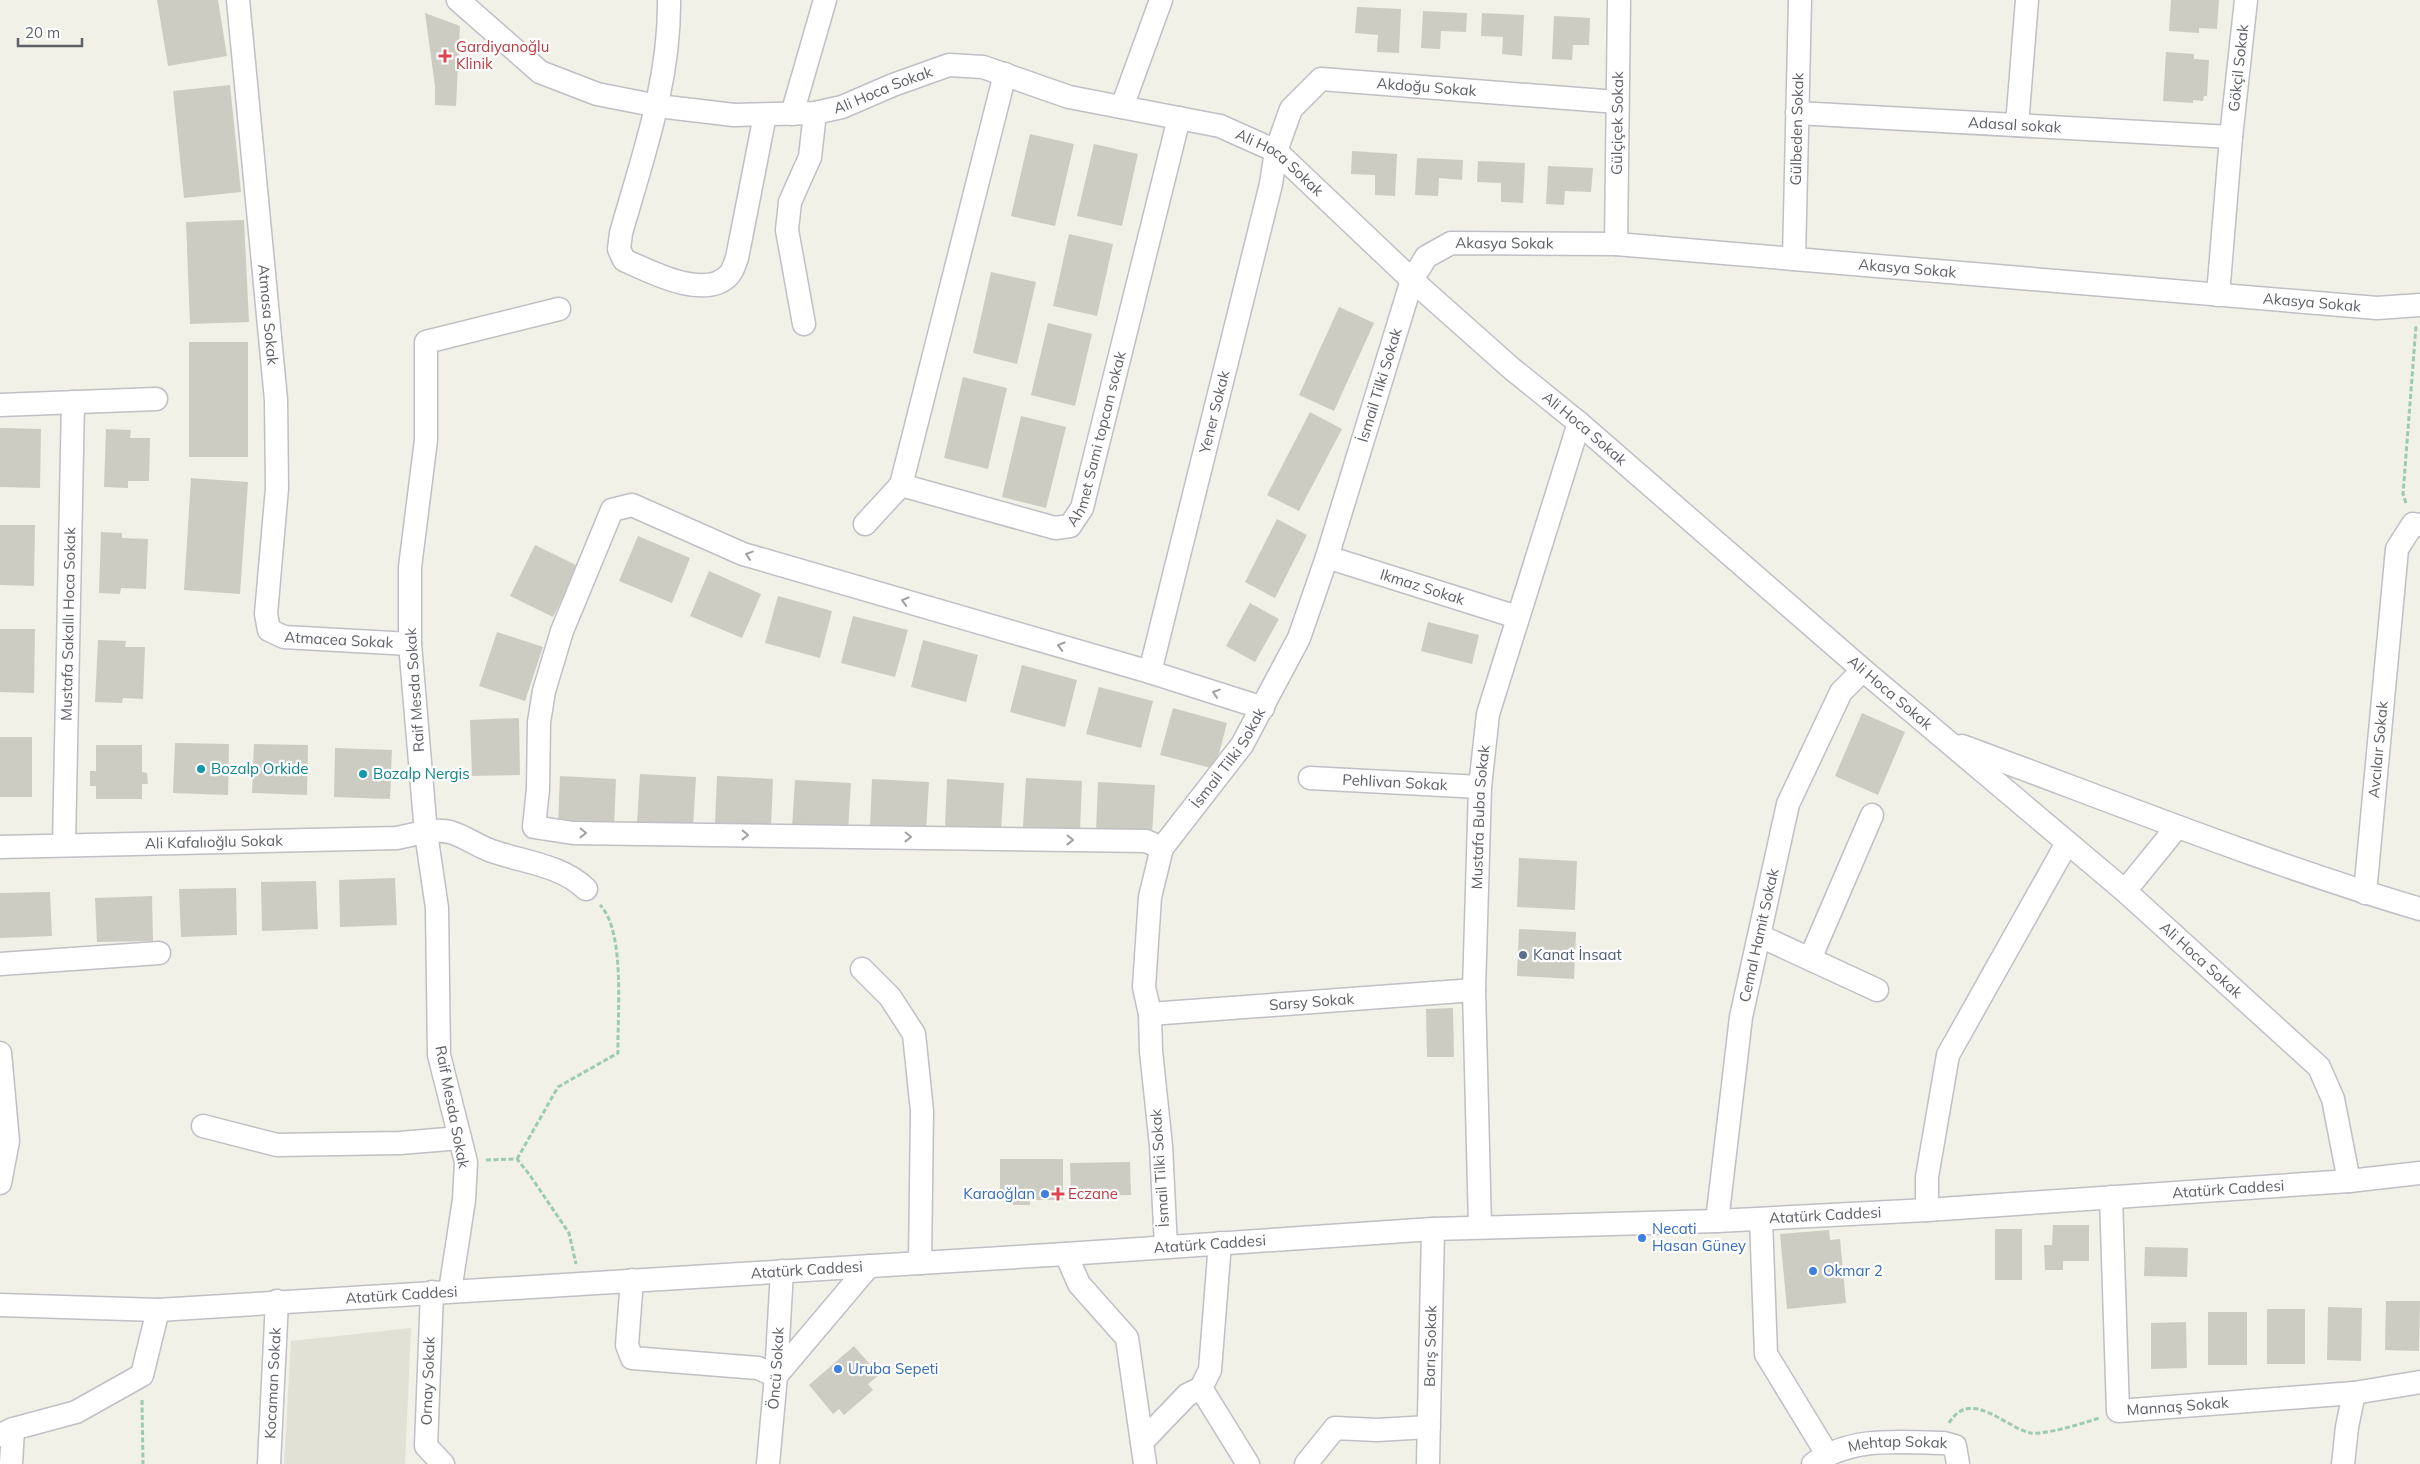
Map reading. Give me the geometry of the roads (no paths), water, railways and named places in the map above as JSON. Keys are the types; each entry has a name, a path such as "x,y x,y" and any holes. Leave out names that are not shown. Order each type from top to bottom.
{"street":[{"name":"Atmasa Sokak","path":"238,0 276,400 276,488 266,614 270,630"},
{"name":"Ali Hoca Sokak","path":"458,0 540,72 597,94 658,106 734,115 815,113 842,107 893,85 949,66 983,67 1069,97 1220,126 1276,151 1412,280 1511,368 1579,423 1863,670 2125,891 2319,1067 2333,1099 2349,1181"},
{"path":"669,0 669,36 658,106 621,233 619,249 624,260 677,282 697,285 719,282 730,275 737,258 765,115"},
{"path":"792,114 825,0"},
{"path":"1122,107 1160,0"},
{"name":"Gülçiçek Sokak","path":"1616,244 1619,0"},
{"name":"Gülbeden Sokak","path":"1794,259 1800,0"},
{"path":"2017,126 2027,0"},
{"name":"Gökçil Sokak","path":"2218,295 2231,137 2246,0"},
{"path":"866,524 901,485 1005,74"},
{"name":"Akdoğu Sokak","path":"1276,151 1291,109 1321,79 1617,102"},
{"path":"804,324 786,230 790,202 810,156 815,113"},
{"name":"Adasal sokak","path":"1797,113 2231,137"},
{"name":"Ahmet Sami topcan sokak","path":"901,485 1055,528 1070,526 1082,508 1179,118"},
{"name":"Yener Sokak","path":"1150,672 1269,193 1276,151"},
{"name":"Akasya Sokak","path":"1412,280 1426,257 1451,243 1616,244 2377,308 2419,305"},
{"name":"İsmail Tilki Sokak","path":"1166,1247 1160,1146 1151,1051 1150,1014 1144,987 1150,897 1162,848 1242,745 1299,638 1327,557 1412,280"},
{"name":"Raif Mesda Sokak","path":"441,1292 464,1200 466,1162 439,1055 437,908 426,833 410,644 410,568 426,440 426,342 559,309"},
{"path":"0,405 156,399"},
{"name":"Mustafa Sakallı Hoca Sokak","path":"64,845 73,402"},
{"name":"Mustafa Buba Sokak","path":"1480,1226 1474,990 1480,787 1488,714 1579,423"},
{"path":"1162,848 1146,841 582,833 534,827 538,789 539,722 544,692 562,631 612,510 632,505 743,554 1150,672 1263,708"},
{"name":"Avcılaır Sokak","path":"2365,893 2396,549 2417,524"},
{"name":"Ikmaz Sokak","path":"1327,557 1517,617"},
{"name":"Atmacea Sokak","path":"270,630 284,636 410,644"},
{"name":"Cemal Hamit Sokak","path":"1717,1221 1742,1017 1788,804 1842,692 1863,670"},
{"name":"Ali Hoca Sokak","path":"1946,740 2177,826 2365,893 2420,909"},
{"name":"Pehlivan Sokak","path":"1310,778 1480,787"},
{"path":"1810,959 1872,815"},
{"path":"2125,891 2177,826"},
{"name":"Ali Kafalıoğlu Sokak","path":"0,847 396,838 426,833 450,832 489,850 546,866 586,889"},
{"path":"1928,1210 1927,1177 1948,1055 2067,843"},
{"path":"1760,936 1877,990"},
{"path":"0,964 159,953"},
{"path":"862,970 890,997 914,1034 922,1110 920,1263"},
{"name":"Sarsy Sokak","path":"1150,1014 1474,990"},
{"path":"0,1053 8,1141 0,1183"},
{"path":"203,1126 277,1145 400,1143 460,1138"},
{"name":"Atatürk Caddesi","path":"0,1305 158,1310 1066,1254 1480,1226 1717,1221 1928,1210 2349,1181 2420,1173"},
{"name":"Mannaş Sokak","path":"2112,1197 2118,1411 2354,1393 2420,1382"},
{"path":"1761,1219 1766,1354 1820,1459"},
{"name":"Barış Sokak","path":"1428,1464 1433,1229"},
{"path":"1144,1453 1187,1395 1201,1388 1210,1370 1220,1244"},
{"path":"1066,1254 1079,1284 1127,1338 1144,1453"},
{"path":"632,1280 627,1345 632,1358 758,1368 776,1376 870,1266"},
{"name":"Öncü Sokak","path":"768,1464 776,1376 782,1271"},
{"name":"Ornay Sokak","path":"441,1292 426,1446 443,1464"},
{"name":"Kocaman Sokak","path":"269,1464 277,1302"},
{"path":"11,1464 7,1432 76,1412 142,1375 158,1310"},
{"path":"1201,1388 1248,1464"},
{"path":"2343,1464 2347,1427 2354,1393"},
{"path":"1306,1464 1336,1428 1376,1430 1429,1427"},
{"name":"Mehtap Sokak","path":"1820,1459 1868,1442 1952,1451"}],"place":[{"name":"Gardiyanoğlu Klinik","path":"445,56"},
{"name":"Bozalp Orkide","path":"201,769"},
{"name":"Bozalp Nergis","path":"363,774"},
{"name":"Kanat İnsaat","path":"1523,955"},
{"name":"Karaoğlan","path":"1045,1194"},
{"name":"Eczane","path":"1058,1194"},
{"name":"Necati Hasan Güney","path":"1642,1238"},
{"name":"Okmar 2","path":"1813,1271"},
{"name":"Uruba Sepeti","path":"838,1369"}]}
